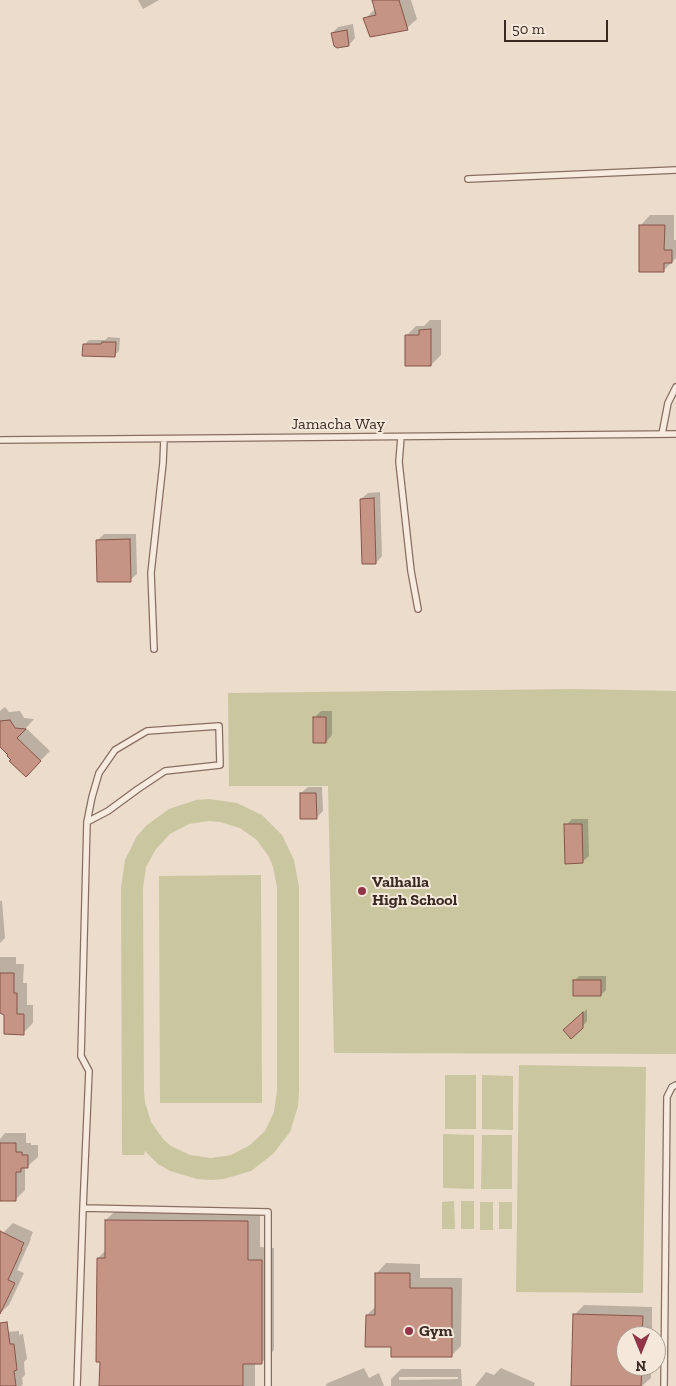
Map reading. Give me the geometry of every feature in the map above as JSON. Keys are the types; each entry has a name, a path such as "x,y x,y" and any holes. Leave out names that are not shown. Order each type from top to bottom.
{"lane":[{"path":"468,179 676,170"},
{"path":"662,434 668,403 676,387"},
{"name":"Jamacha Way","path":"0,440 676,434"},
{"path":"401,437 400,462 411,571 418,610"},
{"path":"154,649 151,573 164,439"},
{"path":"77,1386 89,1072 81,1056 87,822 92,797 100,773 115,750 147,731 219,726 220,765 165,771 138,788 108,811 87,822"},
{"path":"664,1386 667,1098 672,1087 676,1085"},
{"path":"83,1208 268,1212 268,1386"}],"shaded area":[{"path":"575,689 676,691 676,1054 334,1053 328,786 229,786 228,693"},
{"path":"209,799 237,803 262,815 282,835 294,860 299,887 298,1106 290,1132 273,1154 251,1171 224,1179 211,1180 197,1179 170,1171 158,1164 145,1151 144,1155 122,1155 121,888 125,860 137,836 147,825 169,809 196,800","holes":["209,821 240,828 257,840 269,857 273,867 277,887 277,1091 274,1112 265,1131 250,1145 231,1155 211,1158 190,1155 171,1146 163,1139 151,1122 145,1102 143,888 146,867 156,849 170,834 189,824"]},
{"path":"261,875 262,1103 160,1103 159,876"},
{"path":"519,1065 646,1067 643,1293 516,1292"},
{"path":"445,1075 476,1075 476,1129 445,1129"},
{"path":"482,1075 513,1076 513,1130 482,1129"},
{"path":"443,1134 474,1135 474,1189 443,1188"},
{"path":"482,1135 512,1135 512,1189 481,1189"},
{"path":"454,1201 455,1229 442,1229 442,1202"},
{"path":"461,1201 474,1201 474,1229 461,1229"},
{"path":"480,1202 493,1202 493,1230 480,1230"},
{"path":"499,1202 512,1202 512,1229 499,1229"}],"building":[{"path":"372,0 399,0 408,30 370,37 363,18 376,15"},
{"path":"347,30 349,46 337,48 334,46 331,33"},
{"path":"639,225 665,225 664,250 672,250 672,263 664,263 664,272 639,272"},
{"path":"431,329 431,366 405,366 405,335 419,335 419,330"},
{"path":"102,342 116,342 115,357 82,356 83,344 101,344"},
{"path":"374,498 376,564 362,564 360,499"},
{"path":"130,539 131,582 97,582 96,540"},
{"path":"313,717 326,717 326,743 313,743"},
{"path":"10,720 15,728 26,729 17,738 41,761 26,777 9,761 11,760 8,755 0,747 0,721"},
{"path":"300,793 316,793 317,819 300,819"},
{"path":"564,824 582,824 583,863 565,864"},
{"path":"0,973 14,973 14,993 17,993 17,1014 24,1014 24,1035 4,1034 4,1015 0,1013"},
{"path":"573,980 601,980 601,996 573,996"},
{"path":"583,1012 583,1028 571,1039 563,1030"},
{"path":"0,1143 16,1143 16,1152 28,1155 28,1168 21,1168 21,1172 16,1172 16,1201 0,1201"},
{"path":"105,1220 248,1221 248,1260 262,1260 262,1364 243,1364 243,1386 99,1386 100,1362 96,1362 97,1258 105,1258"},
{"path":"0,1231 24,1243 8,1280 15,1283 0,1314"},
{"name":"Gym","path":"375,1273 410,1273 410,1288 452,1288 452,1357 391,1357 391,1347 365,1347 366,1315 375,1315"},
{"path":"573,1314 643,1316 642,1326 616,1326 616,1376 642,1376 641,1386 571,1386"},
{"path":"7,1322 10,1344 14,1344 17,1370 14,1371 16,1386 0,1386 0,1323"}],"place":[{"name":"Valhalla High School","path":"362,891"},
{"name":"Gym","path":"409,1331"}]}
